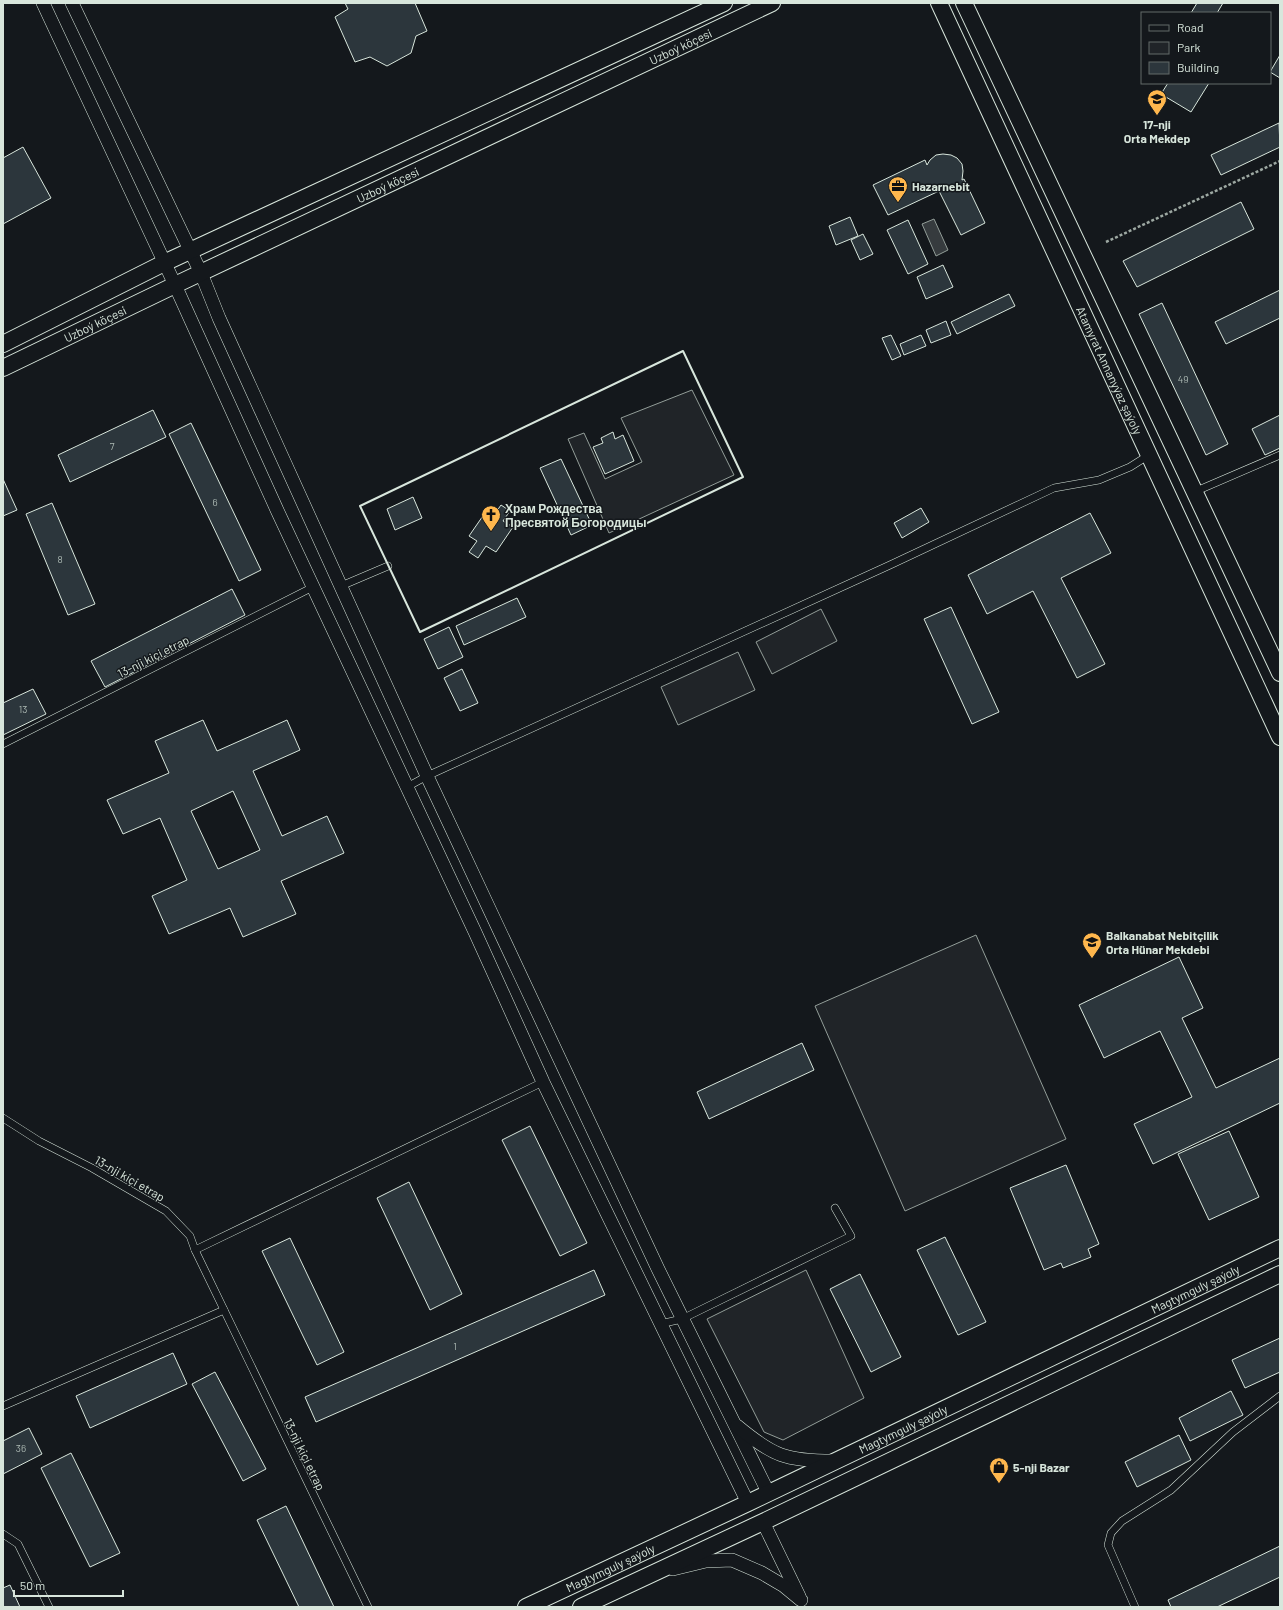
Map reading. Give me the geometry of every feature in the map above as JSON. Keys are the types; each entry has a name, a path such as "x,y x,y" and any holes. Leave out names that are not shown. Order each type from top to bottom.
{"street":[{"path":"43,3 313,587 479,939 543,1082 748,1503"},
{"path":"72,3 201,273 219,318 427,776 682,1319 768,1492"},
{"name":"Uzboý köçesi","path":"3,344 164,264 724,3"},
{"name":"Uzboý köçesi","path":"3,368 174,285 772,3"},
{"name":"Atamyrat Annanyýaz şaýoly","path":"938,3 1280,737"},
{"name":"Atamyrat Annanyýaz şaýoly","path":"964,3 1280,673"},
{"name":"Magtymguly şaýoly","path":"526,1607 748,1503 768,1492 1280,1248"},
{"name":"Magtymguly şaýoly","path":"581,1607 763,1522 1280,1274"},
{"path":"734,1422 770,1451 782,1456 812,1461 833,1461"},
{"path":"763,1522 802,1604"},
{"path":"656,1572 706,1561 732,1560 762,1572 802,1604"}],"lane":[{"path":"407,787 427,776 875,572 1054,488 1099,480 1130,467 1149,455"},
{"path":"1194,492 1280,455"},
{"path":"341,586 388,566"},
{"name":"13-nji kiçi etrap","path":"3,744 313,587"},
{"path":"195,1250 543,1082"},
{"name":"13-nji kiçi etrap","path":"3,1118 39,1141 92,1168 166,1211 190,1236 195,1250 368,1607"},
{"path":"660,1324 682,1319 851,1236 835,1208"},
{"path":"3,1406 224,1310"},
{"path":"1135,1607 1108,1545 1111,1533 1122,1521 1171,1490 1233,1432 1280,1396"},
{"path":"3,1534 18,1544 49,1607"}],"path":[{"path":"1106,242 1280,161"}],"green space":[{"path":"692,390 734,475 609,533 568,439 584,433 605,479 642,462 621,418"},
{"path":"821,609 837,641 772,674 756,642"},
{"path":"738,652 755,690 678,725 661,687"},
{"path":"976,935 1066,1139 905,1211 815,1006"},
{"path":"806,1270 864,1398 783,1440 764,1432 707,1319"}],"shaded area":[{"path":"934,219 948,250 936,256 922,224"}],"building":[{"path":"345,3 415,3 427,31 416,36 411,53 387,66 370,57 355,62 335,17 348,9"},
{"path":"1197,3 1223,3 1218,12 1192,12"},
{"path":"1280,55 1280,78 1271,73"},
{"path":"1167,84 1208,84 1191,112 1161,94"},
{"path":"1279,123 1280,147 1221,175 1211,155"},
{"path":"23,147 51,198 3,224 3,158"},
{"name":"Hazarnebit","path":"936,155 951,155 957,158 962,164 962,180 964,179 985,223 961,235 939,191 888,215 873,185 925,160 927,165"},
{"path":"1241,202 1254,229 1137,287 1123,261"},
{"path":"850,217 858,236 836,245 829,226"},
{"path":"908,220 928,264 908,274 887,230"},
{"path":"863,234 873,254 860,260 851,240"},
{"path":"943,265 953,287 926,299 917,277"},
{"path":"1280,290 1280,318 1226,344 1215,322"},
{"path":"1009,294 1015,306 957,334 951,322"},
{"path":"1162,303 1228,444 1206,455 1139,314"},
{"path":"946,321 951,335 931,343 926,330"},
{"path":"891,335 901,356 892,360 882,338"},
{"path":"921,335 926,346 904,355 900,344"},
{"path":"153,410 166,437 70,482 58,455"},
{"path":"1280,415 1280,448 1265,455 1252,429"},
{"path":"191,423 261,570 239,581 169,434"},
{"path":"613,432 615,439 623,435 634,461 605,474 593,447 603,443 601,438"},
{"path":"561,459 592,525 571,535 540,468"},
{"path":"3,479 17,510 3,516"},
{"path":"413,497 422,518 395,530 387,509"},
{"path":"52,503 95,604 68,615 26,514"},
{"name":"Храм Рождества Пресвятой Богородицы","path":"501,505 510,511 503,521 513,527 496,552 486,546 478,558 469,552 477,541 469,536 487,510 494,515"},
{"path":"921,508 929,522 902,538 894,523"},
{"path":"1090,513 1111,553 1061,578 1105,664 1077,678 1033,591 987,614 968,575"},
{"path":"232,589 245,615 105,687 91,661"},
{"path":"517,598 526,617 464,645 456,626"},
{"path":"951,607 999,712 972,724 924,619"},
{"path":"449,627 463,657 438,669 424,639"},
{"path":"462,669 478,703 460,711 444,678"},
{"path":"33,689 46,714 3,735 3,703"},
{"path":"203,720 217,751 287,720 300,750 253,771 282,836 327,816 344,853 281,881 296,914 243,937 230,908 169,934 152,896 187,880 160,818 123,834 107,800 169,773 155,741","holes":["233,791 260,850 218,869 191,811"]},
{"path":"1179,957 1203,1008 1182,1018 1216,1088 1280,1058 1280,1103 1153,1164 1134,1124 1192,1097 1160,1031 1104,1058 1079,1005"},
{"path":"802,1043 814,1070 709,1119 697,1092"},
{"path":"530,1126 587,1243 560,1256 502,1140"},
{"path":"1229,1131 1259,1197 1209,1220 1178,1154"},
{"path":"1066,1165 1099,1244 1088,1249 1091,1257 1063,1268 1061,1263 1044,1270 1010,1188"},
{"path":"409,1182 462,1294 430,1310 377,1198"},
{"path":"945,1237 986,1322 958,1335 917,1250"},
{"path":"290,1238 344,1352 317,1365 262,1251"},
{"path":"594,1270 605,1295 316,1422 305,1397"},
{"path":"860,1274 901,1357 871,1372 830,1289"},
{"path":"1280,1338 1280,1372 1245,1388 1232,1360"},
{"path":"173,1353 187,1384 90,1428 76,1396"},
{"path":"215,1372 266,1469 243,1481 192,1384"},
{"path":"1231,1391 1243,1415 1190,1441 1179,1418"},
{"path":"29,1428 42,1454 3,1474 3,1441"},
{"path":"1179,1435 1191,1460 1137,1487 1125,1462"},
{"path":"71,1453 120,1553 90,1567 41,1468"},
{"path":"286,1506 334,1607 299,1607 257,1520"},
{"path":"1280,1546 1280,1577 1217,1607 1171,1607 1168,1600"},
{"path":"10,1585 20,1607 3,1607 3,1588"}],"wall":[{"path":"683,351 743,477 420,632 360,506 683,351"}],"place":[{"name":"17-nji Orta Mekdep","path":"1157,116"},
{"name":"Hazarnebit","path":"898,203"},
{"name":"Храм Рождества Пресвятой Богородицы","path":"491,532"},
{"name":"Balkanabat Nebitçilik Orta Hünar Mekdebi","path":"1092,959"},
{"name":"5-nji Bazar","path":"999,1484"}]}
